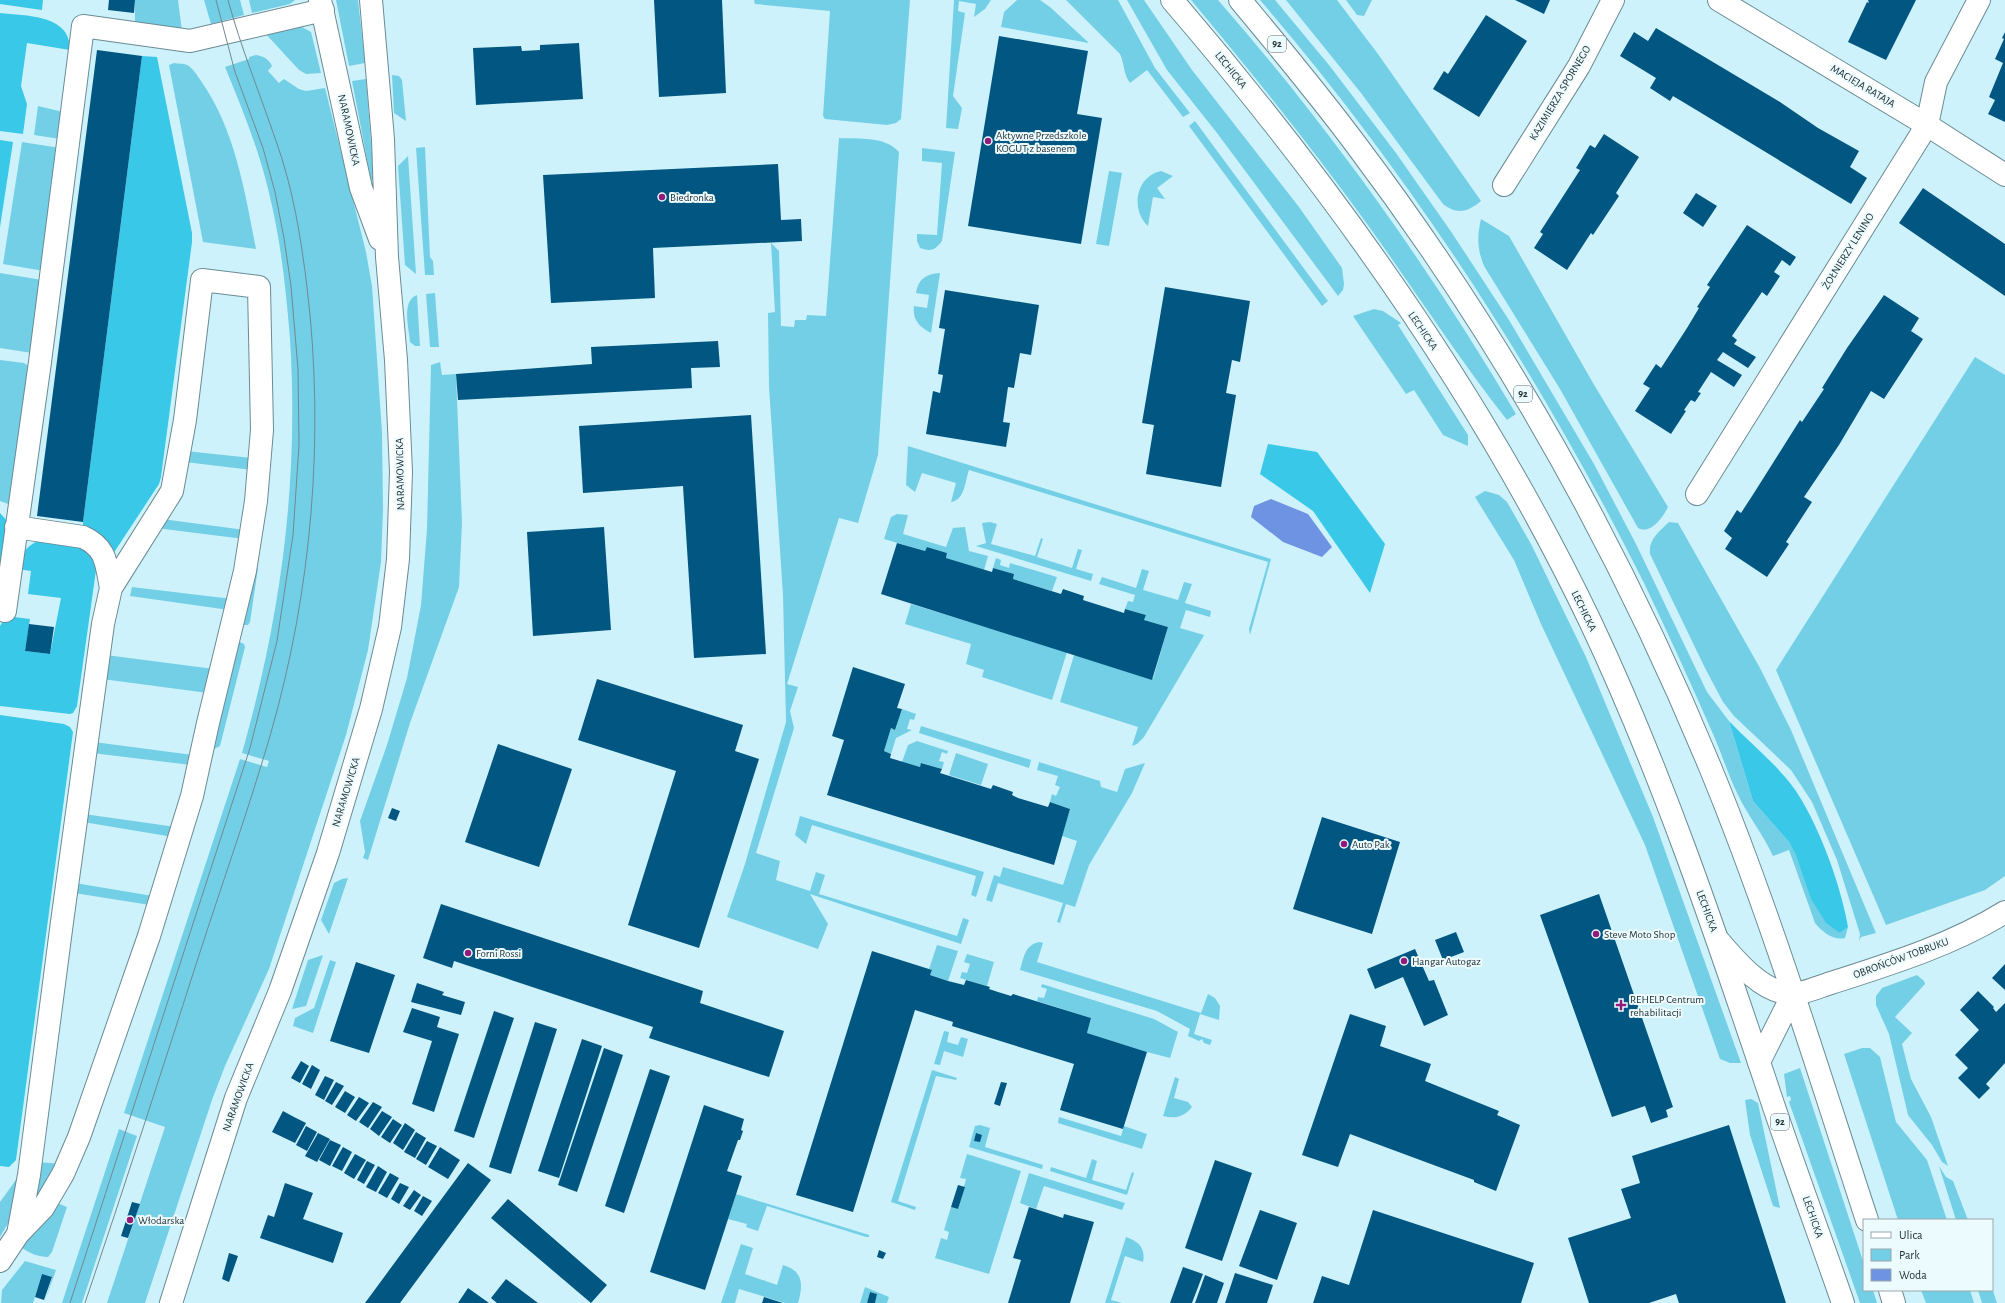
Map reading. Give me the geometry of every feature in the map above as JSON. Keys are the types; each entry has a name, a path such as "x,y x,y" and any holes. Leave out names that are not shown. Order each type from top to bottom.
{"street":[{"name":"NARAMOWICKA","path":"171,1303 236,1098 280,992 306,920 372,709 381,672 394,596 401,518 401,472 397,390 387,257 383,139 371,0"},
{"name":"LECHICKA","path":"1172,0 1259,105 1388,279 1465,394 1496,446 1568,577 1609,664 1659,781 1718,940 1843,1303"},
{"name":"92","path":"1240,0 1318,95 1404,212 1449,277 1556,448 1622,575 1692,724 1744,854 1793,994 1867,1219"},
{"name":"KAZIMIERZA SPORNEGO","path":"1504,185 1579,66 1613,0"},
{"name":"MACIEJA RATAJA","path":"1719,0 1927,125 2005,175"},
{"name":"ŻOŁNIERZY LENINO","path":"1697,494 1927,125 1936,82 1979,0"},
{"name":"NARAMOWICKA","path":"321,5 361,188 387,257"},
{"path":"5,611 40,362 83,26 190,41 321,5"},
{"path":"0,1261 18,1234 43,1208 63,1174 79,1137 150,936 192,796 245,571 256,502 262,430 259,287 202,280 185,420 172,491 111,588 103,624 29,1175 18,1234"},
{"path":"16,528 83,537 92,541 103,552 111,588"},
{"name":"OBROŃCÓW TOBRUKU","path":"1793,994 1857,974 1948,942 1970,933 2005,912"},
{"path":"1718,940 1738,964 1752,976 1775,990 1793,994 1759,1062"},
{"path":"1890,1291 1894,1303"}],"green space":[{"path":"135,0 178,0 182,31 135,22"},
{"path":"204,0 240,0 244,15 211,24"},
{"path":"249,0 295,0 290,4 252,13"},
{"path":"336,0 358,0 365,63 349,66"},
{"path":"754,0 910,0 901,119 896,123 887,125 825,119 823,116 830,11 755,4"},
{"path":"954,0 991,0 985,9 974,17 976,4 959,1 958,11 965,13 953,96 962,108 958,129 946,128"},
{"path":"1017,0 1040,0 1050,7 1089,43 1001,27 1004,12"},
{"path":"1066,0 1118,0 1155,68 1190,113 1183,117 1147,70 1130,83 1126,76 1120,54"},
{"path":"1127,0 1144,0 1192,70 1299,207 1342,268 1344,284 1343,290 1338,296 1217,133 1167,70"},
{"path":"1191,0 1218,0 1300,98 1339,148 1413,252 1483,359 1516,414 1507,420 1471,373 1370,228 1327,170 1260,84"},
{"path":"1260,0 1275,0 1329,65 1396,153 1452,233 1509,320 1594,464 1636,544 1707,692 1729,721 1753,801 1789,842 1840,933 1848,927 1845,938 1841,939 1828,935 1815,923 1789,850 1773,856 1742,803 1696,696 1644,583 1604,505 1562,429 1517,354 1421,207 1316,67"},
{"path":"1286,0 1337,0 1378,54 1481,201 1472,208 1462,211 1453,210 1443,204 1361,93"},
{"path":"1346,0 1372,0 1364,16 1357,15"},
{"path":"300,26 311,32 321,73 306,74 299,70 265,33"},
{"path":"256,55 269,61 272,66 268,71 279,83 284,79 299,89 306,91 325,88 366,252 372,286 382,432 383,510 381,562 368,650 346,735 269,969 225,1066 212,1100 145,1303 107,1303 165,1127 124,1113 240,759 267,767 269,761 242,753 256,702 267,651 277,600 284,548 292,445 290,339 287,302 277,229 269,193 255,145 225,67 249,59 249,57"},
{"path":"174,63 185,64 193,70 213,100 222,119 243,183 256,249 203,242 169,65"},
{"path":"392,75 399,76 402,80 406,121 394,113"},
{"path":"366,79 374,180 371,180 352,81"},
{"path":"38,106 63,112 60,139 34,135"},
{"path":"1195,121 1328,301 1322,306 1189,126"},
{"path":"839,138 871,139 887,143 899,152 878,455 858,523 839,518 787,684 798,687 790,711 794,728 756,853 780,861 776,880 810,891 816,872 825,875 819,894 957,936 963,918 969,920 961,944 810,894 828,924 818,949 727,917 745,864 786,722 783,595 769,387 768,313 775,312 771,243 779,251 781,326 794,327 795,320 806,320 807,315 826,316"},
{"path":"22,142 60,148 44,271 3,264"},
{"path":"425,147 430,257 433,261 434,275 425,275 416,148"},
{"path":"922,148 955,152 942,241 935,248 930,250 920,248 917,241 917,234 937,235 942,163 922,161"},
{"path":"408,156 416,274 405,265 398,166"},
{"path":"1109,171 1122,173 1109,246 1096,244"},
{"path":"1161,171 1173,176 1157,188 1165,199 1153,197 1148,226 1142,219 1139,211 1138,194 1146,179"},
{"path":"1481,219 1509,236 1593,383 1668,507 1660,520 1652,527 1643,530 1638,528 1560,389 1484,266 1478,242"},
{"path":"0,273 42,280 32,353 0,348"},
{"path":"940,273 931,333 923,328 916,319 914,315 914,306 927,308 929,295 916,293 917,288 921,281 927,276"},
{"path":"435,293 439,347 430,347 426,294"},
{"path":"417,295 420,346 415,346 410,342 407,316 409,303 412,298"},
{"path":"1374,309 1383,311 1401,323 1398,325 1468,435 1468,446 1443,435 1414,390 1406,394 1353,316"},
{"path":"1975,357 2005,375 2005,876 1985,890 1886,925 1776,670"},
{"path":"0,360 24,363 30,367 11,505 0,501"},
{"path":"440,362 442,375 456,374 462,523 459,587 410,723 368,860 363,858 365,852 360,821 387,745 407,678 421,605 427,529 431,365"},
{"path":"908,446 1271,559 1250,635 1249,629 1268,562 969,470 962,494 956,501 951,502 956,483 922,473 915,492 906,485"},
{"path":"186,451 252,458 252,470 185,462"},
{"path":"1485,491 1499,495 1507,502 1531,544 1586,657 1653,817 1741,1063 1730,1063 1720,1059 1645,845 1541,624 1514,560 1475,497"},
{"path":"897,514 908,515 903,534 946,547 953,528 965,527 969,551 988,556 984,570 946,558 947,553 927,547 925,551 884,539 891,517"},
{"path":"162,519 245,530 244,539 156,528"},
{"path":"990,522 997,524 991,544 1035,556 1041,538 1043,539 1037,557 1072,568 1078,549 1082,550 1076,569 1093,574 1091,581 976,546 986,543 982,523"},
{"path":"1669,522 1678,523 1760,668 1791,730 1876,933 1861,937 1859,941 1860,934 1837,860 1812,802 1791,770 1734,716 1723,702 1705,668 1650,554 1653,540"},
{"path":"996,558 1001,560 1000,565 1009,568 1010,563 1057,577 1052,591 1013,579 1014,574 993,568"},
{"path":"254,568 258,568 250,622 248,625 241,625 238,641 244,644 245,647 220,746 210,751"},
{"path":"1142,569 1149,571 1143,590 1178,600 1184,582 1192,584 1185,603 1211,611 1210,617 1186,610 1180,628 1204,635 1144,737 1137,744 1132,746 1138,727 1060,702 1074,655 1153,679 1168,627 1144,620 1146,615 1125,609 1128,601 1133,602 1135,595 1099,584 1102,577 1136,588"},
{"path":"132,587 232,599 229,610 130,596"},
{"path":"911,604 1067,652 1052,700 982,677 984,670 966,664 971,644 905,624"},
{"path":"106,655 214,669 208,693 102,679"},
{"path":"902,709 916,714 914,720 910,719 907,729 912,730 896,738 891,754 884,751 891,728 895,730"},
{"path":"921,726 1031,760 1029,768 919,733"},
{"path":"917,741 948,751 947,754 942,752 939,761 944,762 942,769 922,763 920,767 902,762 908,745"},
{"path":"94,742 193,755 191,765 92,753"},
{"path":"956,753 988,764 981,785 949,775"},
{"path":"1039,762 1100,781 1101,787 1117,792 1125,769 1145,763 1132,793 1089,865 1075,907 1066,904 1060,923 1057,922 1063,903 998,883 992,902 986,900 994,875 1000,877 1003,867 1063,885 1077,841 1062,836 1070,809 1050,802 1052,794 1056,796 1060,787 1055,785 1058,776 1037,770"},
{"path":"84,814 176,827 173,837 83,822"},
{"path":"800,816 984,872 976,897 971,895 976,876 812,825 806,844 795,835"},
{"path":"348,878 329,934 321,920 334,883"},
{"path":"75,883 153,896 150,905 74,893"},
{"path":"1035,943 1043,943 1037,962 1201,1013 1208,994 1215,998 1220,1006 1219,1020 1200,1014 1194,1034 1212,1040 1210,1045 1204,1043 1202,1039 1199,1041 1188,1036 1190,1029 1157,1011 1020,970 1028,948"},
{"path":"937,945 958,951 948,981 930,975 932,970 929,969"},
{"path":"967,954 994,962 987,986 960,978 962,972 967,973 970,964 964,962"},
{"path":"323,955 306,1006 292,1009 308,960"},
{"path":"330,960 336,962 313,1033 293,1026 295,1018 314,1008"},
{"path":"1917,975 1924,981 1925,984 1895,1017 1912,1033 1902,1044 1911,1079 1931,1117 1948,1166 1942,1162 1932,1145 1908,1115 1889,1034 1876,1005 1876,996 1882,988"},
{"path":"1042,984 1154,1019 1178,1032 1170,1058 1087,1033 1091,1018 1037,1001 1038,997 1044,998 1047,989 1041,987"},
{"path":"944,1031 949,1032 947,1042 958,1045 961,1037 968,1039 963,1057 944,1051 940,1065 934,1064"},
{"path":"1862,1048 1870,1048 1880,1057 1896,1122 1927,1160 1947,1219 1898,1219 1844,1054"},
{"path":"1800,1068 1863,1261 1863,1291 1873,1291 1877,1303 1860,1303 1789,1102 1791,1100 1790,1096 1787,1097 1784,1074"},
{"path":"932,1070 957,1078 956,1080 936,1076 898,1201 916,1207 915,1210 891,1202"},
{"path":"1175,1077 1179,1079 1174,1098 1188,1102 1192,1107 1186,1113 1179,1116 1163,1116"},
{"path":"1751,1099 1758,1103 1780,1208 1773,1206 1750,1135 1745,1100"},
{"path":"1059,1117 1121,1136 1124,1126 1147,1134 1142,1149 1058,1123"},
{"path":"980,1125 990,1128 985,1147 1043,1165 1042,1169 969,1147 975,1126"},
{"path":"119,1129 137,1136 82,1303 62,1303"},
{"path":"967,1154 1021,1171 989,1274 935,1258 941,1238 947,1240 949,1232 944,1230 951,1207 958,1209 966,1179 960,1178"},
{"path":"1092,1159 1097,1161 1092,1180 1126,1190 1132,1172 1134,1173 1127,1195 1050,1171 1051,1167 1086,1178"},
{"path":"38,1162 61,1164 34,1201"},
{"path":"1939,1166 1946,1177 1953,1181 1968,1219 1956,1219"},
{"path":"23,1170 13,1215 0,1237 0,1202"},
{"path":"1029,1173 1125,1203 1122,1210 1044,1186 1036,1209 1020,1203"},
{"path":"736,1194 869,1235 869,1237 767,1206 758,1231 746,1227 747,1224 728,1219"},
{"path":"55,1202 67,1207 52,1252 48,1257 45,1257 28,1252 22,1248"},
{"path":"1126,1237 1140,1246 1144,1257 1143,1262 1125,1256 1111,1300 1122,1303 1105,1303"},
{"path":"741,1244 753,1248 745,1274 777,1285 783,1265 795,1271 801,1285 798,1303 785,1303 739,1289 735,1303 721,1303"},
{"path":"25,1261 56,1270 45,1301 52,1278 42,1274 33,1303 1,1303 2,1290"},
{"path":"865,1287 889,1297 887,1303 875,1303 877,1294 870,1292 867,1303 860,1303"},
{"path":"1921,1291 1970,1291 1974,1303 1926,1303"},
{"path":"1978,1291 1993,1291 1997,1303 1982,1303"}],"shaded area":[{"path":"0,0 43,0 42,10 0,4"},
{"path":"0,13 45,19 55,23 63,29 68,38 70,50 27,43 21,86 27,104 23,134 0,131"},
{"path":"142,56 157,57 192,233 192,242 161,477 159,484 113,554 83,529 83,522"},
{"path":"0,140 13,142 0,227"},
{"path":"1268,444 1317,452 1385,544 1370,593 1313,511 1260,474"},
{"path":"0,513 9,523 0,591"},
{"path":"40,540 86,547 97,563 77,706 73,713 70,714 0,706 0,626 6,616 30,619 25,651 50,654 61,598 28,594 31,571 18,569 20,559 24,551"},
{"path":"0,715 64,724 70,727 73,732 16,1160 9,1167 0,1166"},
{"path":"1729,721 1772,762 1785,777 1796,791 1816,827 1833,869 1848,927 1840,933 1826,923 1811,899 1796,855 1789,842 1753,801"}],"water":[{"path":"1271,499 1308,514 1332,547 1322,557 1283,542 1251,517 1254,506"}],"building":[{"path":"109,0 135,0 134,13 108,10"},
{"path":"654,0 722,0 726,93 659,97"},
{"path":"1515,0 1550,0 1544,14"},
{"path":"1868,0 1916,0 1886,60 1848,42 1867,2 1869,3"},
{"path":"1486,15 1527,41 1479,117 1433,89 1444,71 1448,74"},
{"path":"1656,28 1780,102 1818,128 1859,151 1850,167 1867,178 1851,204 1673,96 1670,101 1650,88 1656,78 1620,56 1634,32 1648,41"},
{"path":"2005,32 2005,122 1988,114 1995,100 1989,97 2003,63 1995,59 2004,39 2002,38"},
{"path":"999,36 1088,51 1077,114 1102,118 1081,244 968,226"},
{"path":"579,43 583,99 476,105 473,48 521,46 522,51 540,50 540,45"},
{"path":"97,50 142,56 83,522 37,516"},
{"path":"1604,134 1639,157 1616,193 1619,196 1593,235 1591,233 1567,270 1534,248 1543,234 1540,232 1580,170 1576,168 1590,145 1595,148"},
{"name":"Biedronka","path":"778,164 781,220 801,219 802,241 653,248 655,298 551,303 543,175"},
{"path":"1923,188 2005,244 2005,296 1899,223"},
{"path":"1696,193 1717,206 1703,227 1683,213"},
{"path":"1747,225 1796,257 1790,266 1782,260 1774,272 1780,276 1767,296 1762,292 1732,336 1737,340 1734,344 1756,357 1748,368 1723,352 1717,360 1742,375 1734,387 1711,372 1698,392 1701,393 1695,402 1691,400 1684,410 1686,411 1671,434 1635,411 1650,388 1643,384 1656,364 1661,368 1699,308 1697,307 1710,287 1707,285"},
{"path":"1165,287 1250,301 1240,362 1232,360 1226,393 1236,395 1221,487 1146,474 1154,425 1142,423"},
{"path":"945,290 1039,305 1031,355 1020,353 1014,388 1008,387 1003,422 1010,423 1006,447 926,434 933,391 940,393 943,375 938,374 945,329 939,328"},
{"path":"1884,295 1919,318 1911,331 1923,339 1884,399 1871,391 1839,445 1804,497 1812,502 1786,542 1789,544 1767,577 1725,549 1732,538 1724,531 1737,510 1741,513 1800,420 1802,422 1824,389 1822,388 1847,348"},
{"path":"718,341 720,367 691,368 692,388 458,400 456,374 592,364 591,347"},
{"path":"751,415 766,654 694,658 683,486 583,493 579,426"},
{"path":"604,527 611,630 533,636 527,532"},
{"path":"897,543 925,551 927,547 947,553 946,558 992,572 993,568 1014,574 1013,579 1061,594 1063,589 1084,596 1083,600 1124,613 1125,609 1146,615 1144,620 1168,627 1152,680 881,594"},
{"path":"29,624 54,627 50,654 25,651"},
{"path":"853,667 905,684 897,708 902,709 895,730 891,728 884,751 891,754 890,758 920,767 921,763 942,769 940,773 991,789 993,785 1013,792 1012,795 1018,798 1048,807 1050,802 1070,809 1054,865 827,795 844,740 832,736"},
{"path":"597,679 743,725 735,751 759,759 699,948 628,925 676,771 578,740"},
{"path":"498,744 572,769 539,867 465,842"},
{"path":"392,808 400,811 396,821 388,818"},
{"path":"1322,817 1400,842 1372,934 1293,909"},
{"path":"1599,894 1673,1107 1666,1110 1668,1117 1651,1123 1645,1106 1612,1117 1540,915"},
{"path":"441,904 703,991 700,1003 784,1031 769,1077 649,1038 653,1027 454,961 452,968 423,958"},
{"path":"1456,932 1464,952 1443,960 1435,940"},
{"path":"1415,949 1429,981 1434,980 1448,1015 1424,1026 1403,977 1375,989 1367,969"},
{"path":"872,951 932,970 930,975 948,981 964,985 966,980 990,987 989,989 1011,996 1013,994 1091,1018 1087,1033 1147,1052 1123,1129 1060,1110 1074,1064 952,1026 953,1022 915,1010 853,1212 796,1195"},
{"path":"356,962 395,975 369,1053 330,1041"},
{"path":"2005,964 2005,990 1992,978"},
{"path":"417,983 444,992 442,995 465,1002 461,1015 411,1002"},
{"path":"1978,991 1994,1007 1993,1008 1996,1012 2005,1003 2005,1063 1986,1084 1990,1088 1979,1099 1958,1078 1968,1068 1955,1055 1979,1030 1960,1010"},
{"path":"412,1008 440,1017 437,1027 459,1034 434,1112 412,1104 432,1041 403,1032"},
{"path":"494,1011 514,1018 474,1138 454,1131"},
{"path":"1350,1014 1386,1026 1380,1046 1431,1064 1425,1081 1499,1111 1497,1115 1520,1125 1496,1191 1474,1182 1474,1180 1350,1134 1338,1167 1302,1155"},
{"path":"535,1022 557,1029 511,1174 489,1167"},
{"path":"582,1039 602,1046 559,1178 538,1171"},
{"path":"604,1048 623,1055 577,1192 558,1185"},
{"path":"301,1061 309,1066 300,1083 291,1078"},
{"path":"312,1065 320,1070 311,1089 302,1084"},
{"path":"650,1069 670,1076 624,1213 605,1206"},
{"path":"325,1076 334,1080 324,1100 315,1095"},
{"path":"336,1082 344,1086 332,1105 325,1101"},
{"path":"1001,1082 1007,1083 1000,1106 994,1104"},
{"path":"345,1091 355,1097 345,1113 335,1107"},
{"path":"359,1097 369,1103 356,1121 347,1115"},
{"path":"373,1102 382,1107 368,1128 359,1122"},
{"path":"704,1105 744,1119 741,1130 743,1131 740,1140 738,1140 727,1171 742,1176 705,1290 650,1272"},
{"path":"283,1111 306,1123 295,1143 272,1132"},
{"path":"382,1111 392,1117 379,1136 370,1129"},
{"path":"393,1119 402,1125 390,1143 381,1137"},
{"path":"405,1123 415,1130 403,1150 393,1143"},
{"path":"1729,1125 1786,1303 1679,1303 1676,1294 1649,1303 1589,1303 1568,1238 1631,1218 1621,1189 1640,1183 1632,1156"},
{"path":"306,1126 317,1132 307,1151 296,1145"},
{"path":"416,1132 426,1138 415,1158 404,1152"},
{"path":"318,1133 330,1139 317,1162 305,1156"},
{"path":"976,1133 982,1135 980,1142 974,1141"},
{"path":"330,1140 341,1145 330,1166 319,1160"},
{"path":"427,1141 437,1146 426,1165 416,1159"},
{"path":"343,1147 352,1152 342,1171 332,1166"},
{"path":"440,1147 460,1160 448,1179 428,1167"},
{"path":"355,1154 366,1160 354,1179 344,1173"},
{"path":"1215,1160 1252,1173 1222,1261 1185,1248"},
{"path":"367,1161 375,1165 364,1184 357,1180"},
{"path":"468,1163 491,1180 400,1303 365,1303"},
{"path":"378,1166 387,1172 376,1192 366,1187"},
{"path":"390,1173 399,1178 387,1198 378,1193"},
{"path":"285,1183 313,1193 303,1219 343,1233 333,1263 260,1238 268,1215 274,1217"},
{"path":"400,1183 409,1187 399,1204 391,1199"},
{"path":"958,1185 965,1187 958,1209 951,1207"},
{"path":"414,1190 421,1195 410,1210 403,1206"},
{"path":"423,1196 432,1201 422,1216 414,1211"},
{"path":"508,1199 607,1285 591,1303 491,1218"},
{"name":"Włodarska","path":"132,1202 140,1204 128,1238 121,1236"},
{"path":"1029,1207 1063,1218 1064,1214 1094,1222 1070,1303 1008,1303 1021,1260 1013,1258"},
{"path":"1260,1210 1297,1223 1277,1280 1239,1266"},
{"path":"1373,1210 1534,1263 1521,1303 1313,1303 1322,1276 1349,1285"},
{"path":"879,1250 886,1253 883,1259 877,1257"},
{"path":"229,1253 238,1256 229,1282 222,1279"},
{"path":"1183,1267 1203,1274 1192,1303 1170,1303"},
{"path":"1235,1273 1273,1285 1267,1303 1225,1303"},
{"path":"42,1274 52,1277 44,1300 35,1297"},
{"path":"1205,1275 1224,1283 1217,1303 1195,1303"},
{"path":"506,1279 538,1303 497,1303 491,1298"},
{"path":"468,1288 489,1303 458,1303"},
{"path":"870,1292 877,1294 875,1303 867,1303"},
{"path":"764,1297 783,1303 762,1303"}],"tram line":[{"path":"70,1303 250,748 277,641 293,535 299,445 298,369 291,286 275,192 263,148 235,72 216,0"},
{"path":"85,1303 262,763 284,681 296,626 305,570 311,513 315,400 312,343 305,269 296,213 282,159 228,0"}],"place":[{"name":"Aktywne Przedszkole KOGUT z basenem","path":"988,141"},
{"name":"Biedronka","path":"662,197"},
{"name":"Auto Pak","path":"1344,844"},
{"name":"Steve Moto Shop","path":"1596,934"},
{"name":"Forni Rossi","path":"468,953"},
{"name":"Hangar Autogaz","path":"1404,961"},
{"name":"REHELP Centrum rehabilitacji","path":"1621,1005"},
{"name":"Włodarska","path":"130,1220"}]}
